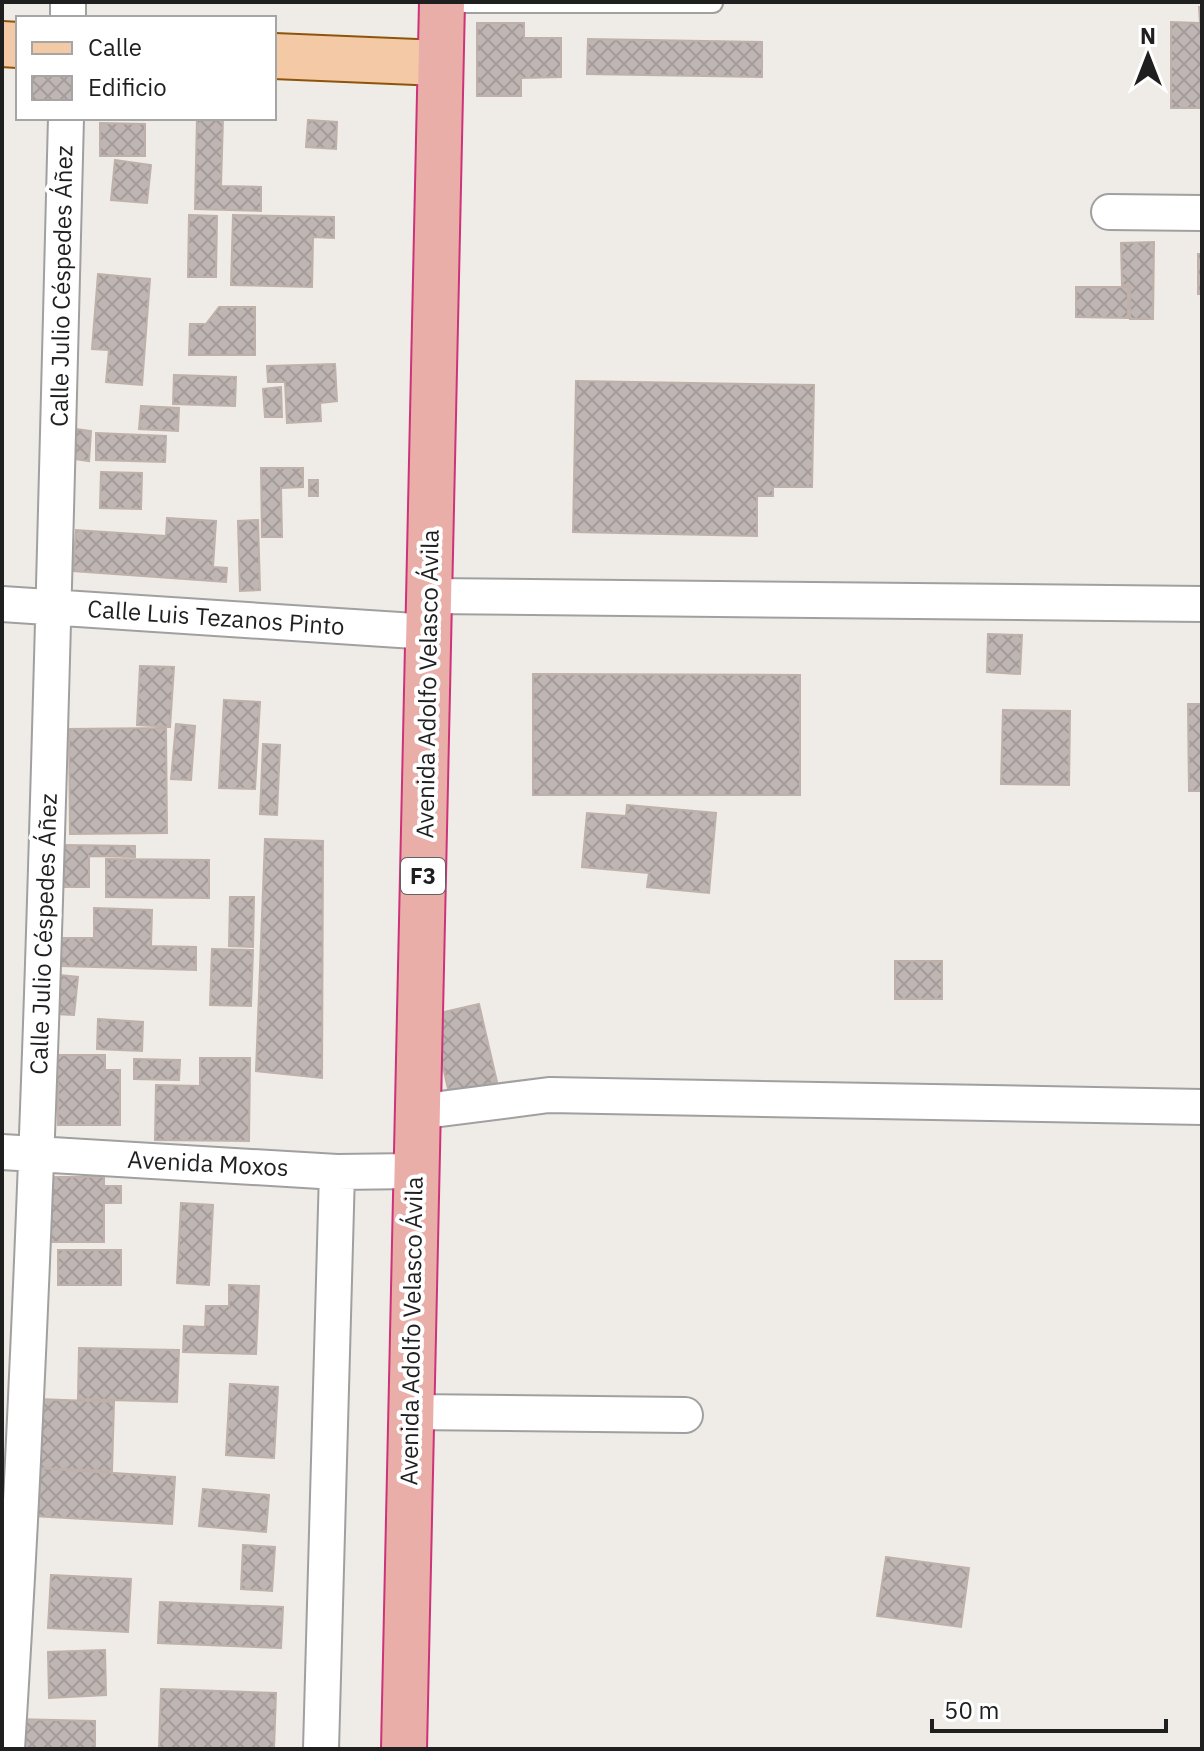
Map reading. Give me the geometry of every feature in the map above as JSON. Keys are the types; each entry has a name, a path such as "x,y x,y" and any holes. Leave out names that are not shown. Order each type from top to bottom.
{"highway":[{"name":"Avenida Adolfo Velasco Ávila","path":"404,1749 442,2"}],"main road":[{"path":"276,56 440,63"}],"street":[{"name":"Calle Julio Céspedes Áñez","path":"7,1749 13,1464 37,1154 66,120"},
{"path":"1109,212 1202,213"},
{"name":"Calle Luis Tezanos Pinto","path":"2,604 431,614 1202,604"},
{"path":"417,1112 549,1095 1202,1107"},
{"name":"Avenida Moxos","path":"2,1152 337,1172 415,1171"},
{"path":"321,1749 337,1172"},
{"path":"410,1412 685,1415"}],"lane":[{"path":"442,2 713,3"}],"building":[{"path":"1199,7 1202,7 1202,108 1171,108 1171,22 1200,23"},
{"path":"477,23 524,23 524,38 561,38 561,77 521,78 521,96 477,96"},
{"path":"588,39 762,42 762,77 587,74"},
{"path":"197,120 223,120 221,186 261,187 261,211 195,209"},
{"path":"308,120 337,122 336,149 306,147"},
{"path":"100,123 145,124 145,156 100,156"},
{"path":"115,160 151,165 147,203 111,200"},
{"path":"189,215 217,216 216,277 188,277"},
{"path":"233,215 334,217 334,238 313,237 312,287 231,285"},
{"path":"1154,242 1153,319 1130,319 1130,285 1122,285 1121,243"},
{"path":"1198,254 1202,254 1202,294 1198,294"},
{"path":"98,274 150,279 142,385 106,382 109,350 92,349"},
{"path":"1076,287 1128,287 1128,318 1076,317"},
{"path":"219,307 255,307 255,355 189,355 190,324 206,324"},
{"path":"335,364 337,401 320,403 321,421 287,423 285,382 268,382 267,366"},
{"path":"174,375 236,377 235,406 173,404"},
{"path":"576,381 814,385 812,487 773,487 773,496 757,496 757,536 573,532"},
{"path":"281,387 282,417 265,417 263,389"},
{"path":"141,406 179,408 178,431 139,429"},
{"path":"76,429 91,431 89,461 74,459"},
{"path":"96,433 166,436 165,462 96,460"},
{"path":"261,468 303,468 303,487 281,488 282,537 262,537"},
{"path":"101,472 142,473 141,509 100,508"},
{"path":"309,480 318,480 318,496 309,496"},
{"path":"167,518 216,521 213,567 227,568 226,582 73,571 76,530 166,536"},
{"path":"258,520 260,590 240,591 238,521"},
{"path":"988,634 1022,635 1020,674 987,672"},
{"path":"140,666 174,667 170,727 137,725"},
{"path":"533,674 800,675 800,795 533,795"},
{"path":"224,700 260,702 255,789 219,788"},
{"path":"1188,704 1202,704 1202,791 1189,791"},
{"path":"1003,710 1070,711 1069,785 1001,784"},
{"path":"176,724 195,726 191,780 171,779"},
{"path":"166,728 167,833 70,834 69,729"},
{"path":"263,744 280,745 277,815 260,814"},
{"path":"627,805 716,813 709,893 647,887 649,873 582,867 587,813 626,816"},
{"path":"265,839 323,841 322,1078 256,1071"},
{"path":"63,845 135,846 135,857 89,856 89,887 63,887"},
{"path":"106,859 209,860 209,898 106,897"},
{"path":"230,897 254,897 253,947 229,946"},
{"path":"94,908 152,910 151,946 196,947 196,970 61,966 61,938 94,938"},
{"path":"212,949 253,950 251,1006 210,1005"},
{"path":"895,961 942,961 942,999 895,999"},
{"path":"60,975 78,977 74,1015 55,1014"},
{"path":"479,1004 497,1082 449,1093 431,1015"},
{"path":"98,1019 143,1022 142,1051 97,1049"},
{"path":"45,1055 105,1055 105,1070 120,1070 120,1125 58,1125 58,1083 45,1083"},
{"path":"200,1058 250,1058 249,1141 155,1140 156,1085 200,1086"},
{"path":"134,1059 180,1060 179,1080 134,1079"},
{"path":"50,1177 104,1177 104,1186 121,1186 121,1203 104,1203 104,1242 50,1242"},
{"path":"181,1203 213,1205 209,1285 177,1283"},
{"path":"58,1250 121,1250 121,1285 58,1285"},
{"path":"229,1285 259,1286 256,1354 183,1352 184,1326 205,1327 206,1306 229,1306"},
{"path":"79,1348 179,1350 177,1402 78,1399"},
{"path":"230,1384 278,1387 274,1458 226,1455"},
{"path":"38,1399 114,1402 112,1471 36,1468"},
{"path":"36,1468 175,1477 172,1524 33,1516"},
{"path":"203,1489 269,1495 266,1532 199,1526"},
{"path":"243,1545 275,1547 272,1591 241,1589"},
{"path":"886,1557 969,1568 961,1627 877,1616"},
{"path":"51,1575 131,1579 128,1632 48,1628"},
{"path":"160,1602 283,1607 281,1648 158,1643"},
{"path":"105,1650 106,1695 49,1698 48,1652"},
{"path":"161,1689 276,1693 274,1749 159,1749"},
{"path":"13,1719 95,1721 95,1749 12,1749"}]}
